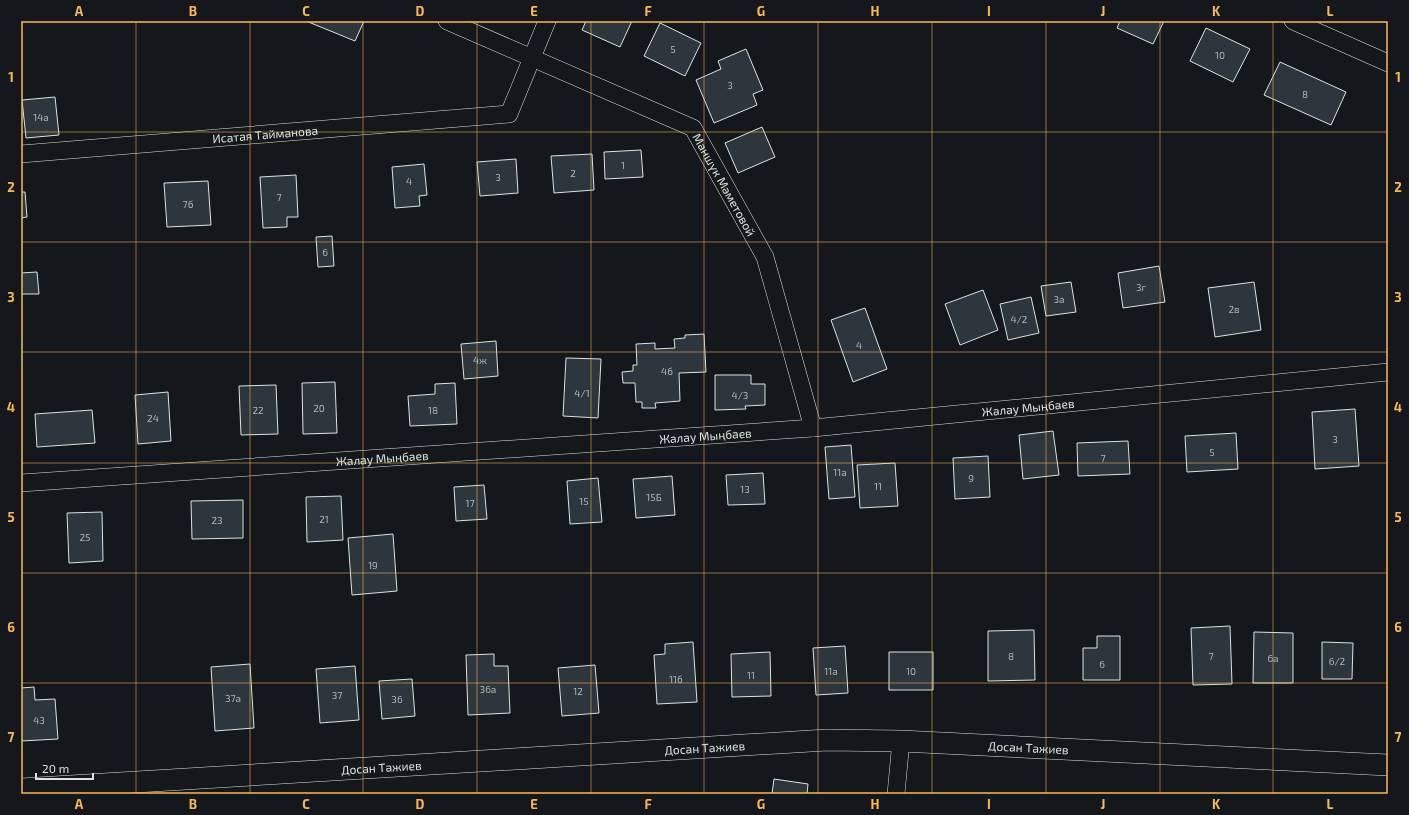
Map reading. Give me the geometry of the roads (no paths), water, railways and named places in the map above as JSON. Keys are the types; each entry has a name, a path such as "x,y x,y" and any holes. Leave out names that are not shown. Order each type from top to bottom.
{"street":[{"name":"Маншүк Мәметовой","path":"447,21 692,128 765,257 812,428"},
{"path":"532,58 547,21"},
{"path":"1293,21 1388,63"},
{"name":"Исатая Тайманова","path":"21,154 509,114 532,58"},
{"name":"Жалау Мыңбаев","path":"21,483 812,428 1388,372"},
{"name":"Досан Тажиев","path":"21,789 828,740 901,741 1388,765"},
{"path":"896,794 901,741"}]}
